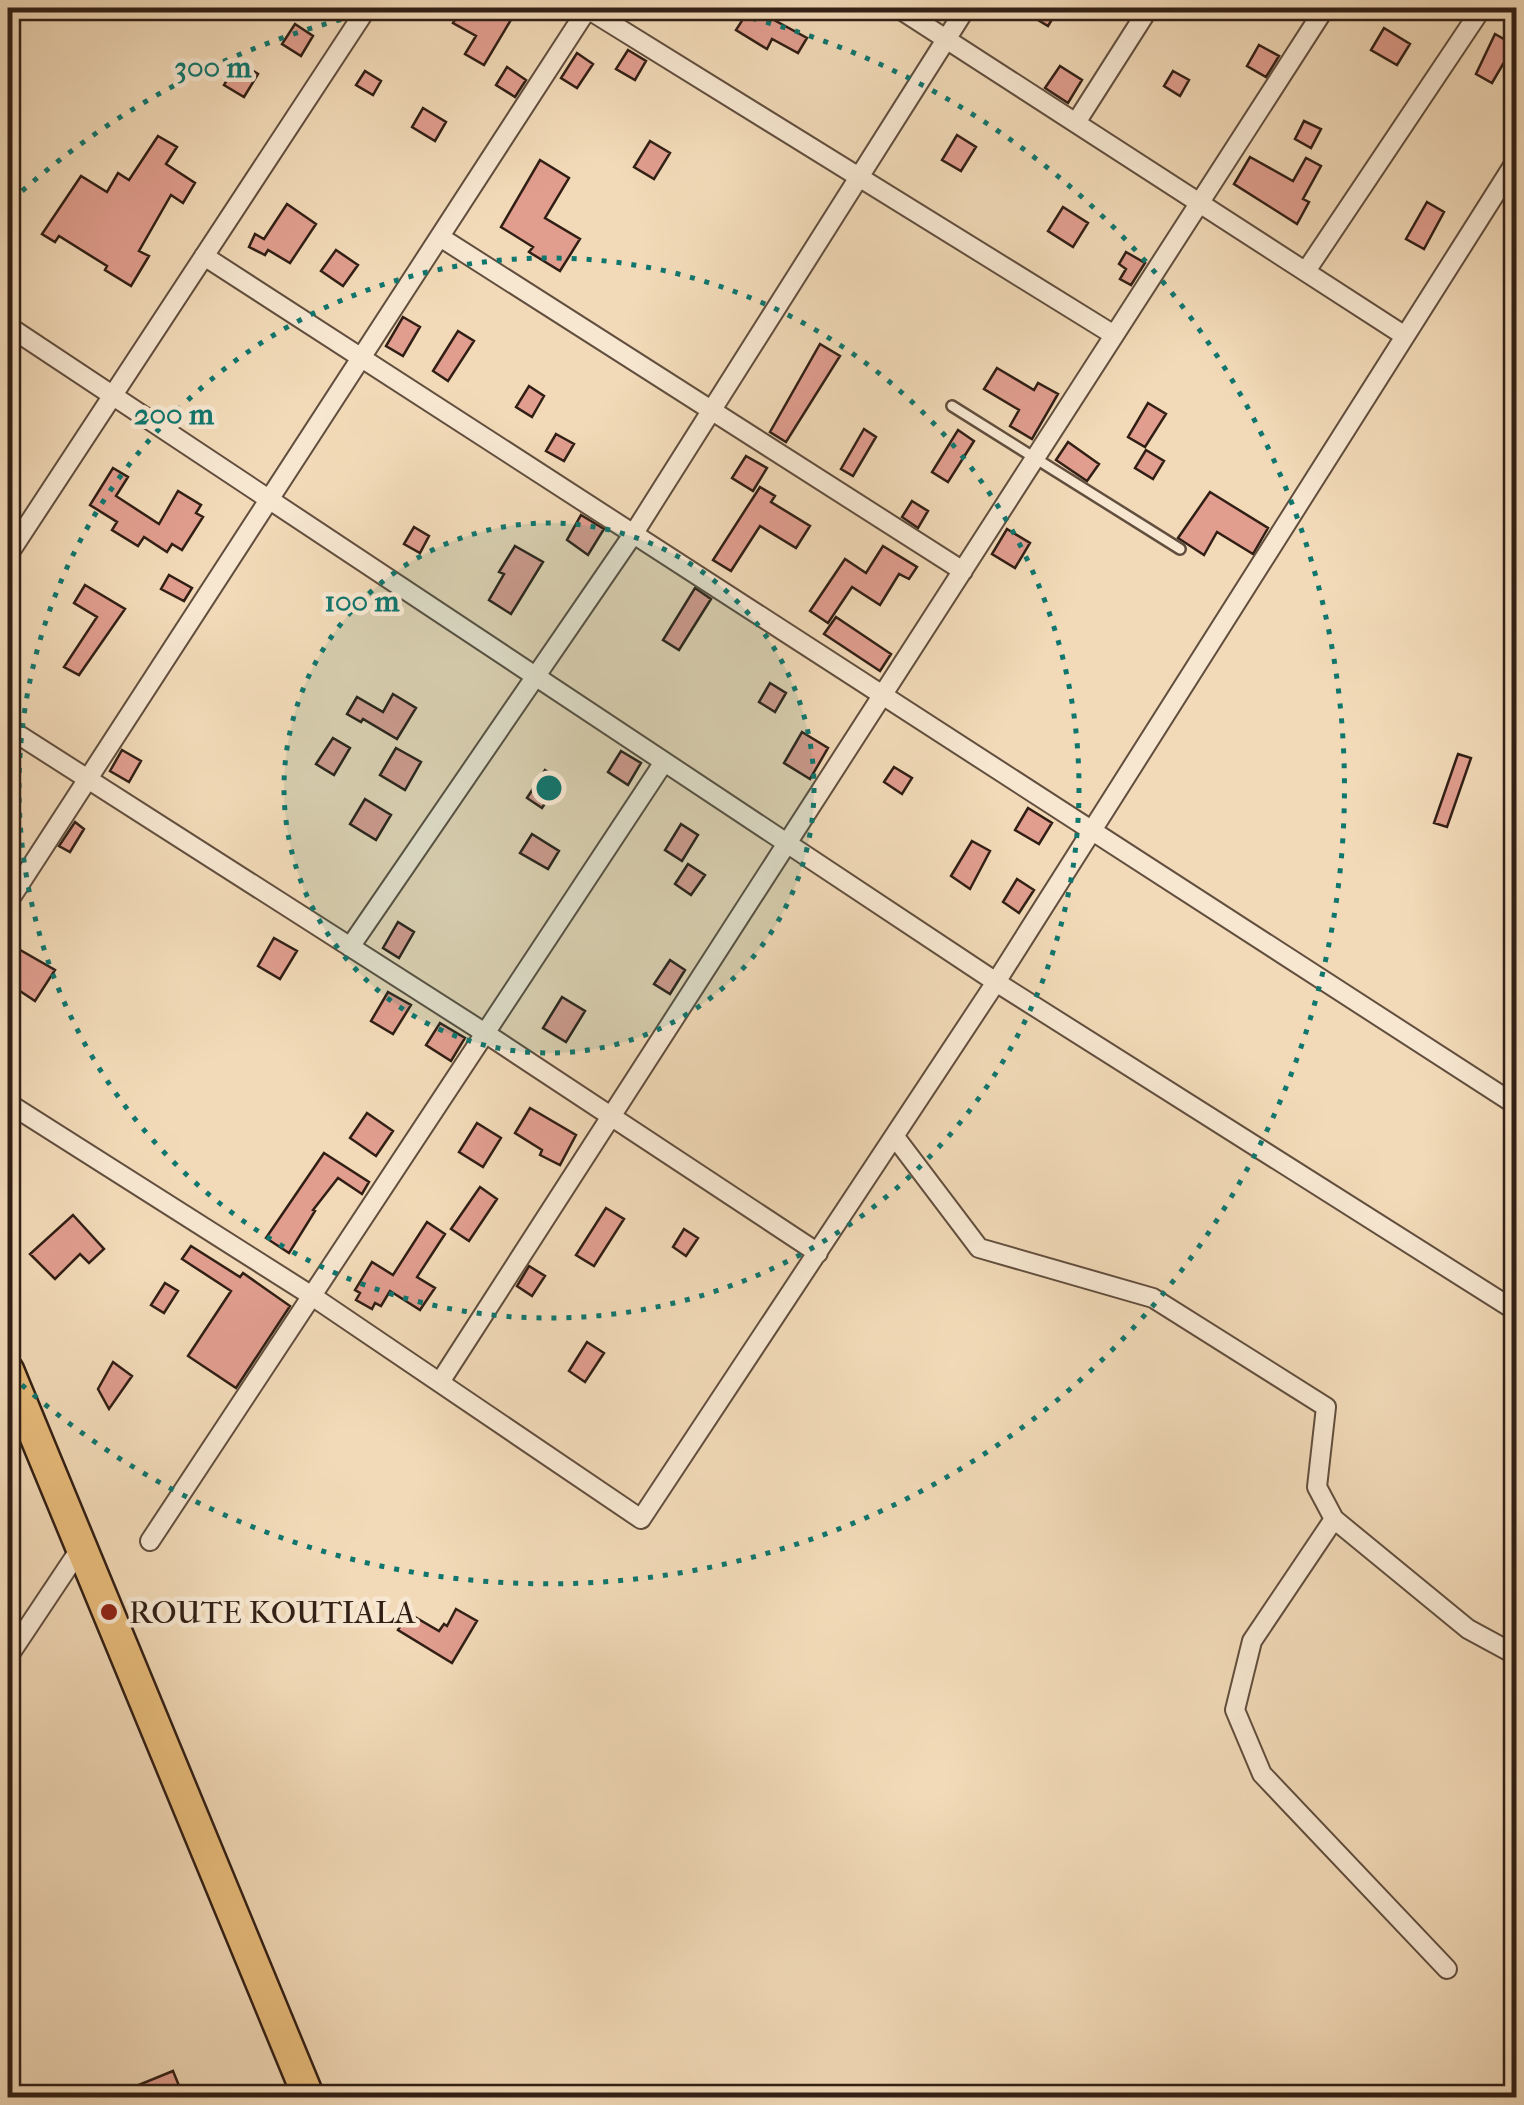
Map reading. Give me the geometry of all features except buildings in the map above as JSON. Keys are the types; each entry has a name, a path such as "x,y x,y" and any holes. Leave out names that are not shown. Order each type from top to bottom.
{"main road":[{"path":"8,1370 309,2098"}],"street":[{"path":"8,555 13,534 112,396 368,8"},
{"path":"8,902 587,8 1114,335"},
{"path":"898,8 1405,336"},
{"path":"350,947 634,533 966,8"},
{"path":"1076,121 1150,8"},
{"path":"440,1382 1325,8"},
{"path":"1306,271 1482,8"},
{"path":"8,1103 312,1296 641,1519 996,982 1516,160"},
{"path":"440,237 964,571"},
{"path":"204,256 1516,1105"},
{"path":"8,326 996,982 1516,1311"},
{"path":"8,728 485,1032 818,1253"},
{"path":"150,1541 664,762"},
{"path":"895,1136 979,1248 1153,1298 1326,1408 1317,1487 1334,1519 1468,1628 1516,1655"},
{"path":"1334,1519 1252,1641 1235,1710 1262,1774 1447,1968"},
{"path":"8,1657 83,1545"}],"lane":[{"path":"952,406 1180,549"}],"place":[{"name":"ROUTE KOUTIALA","path":"109,1612"}]}
